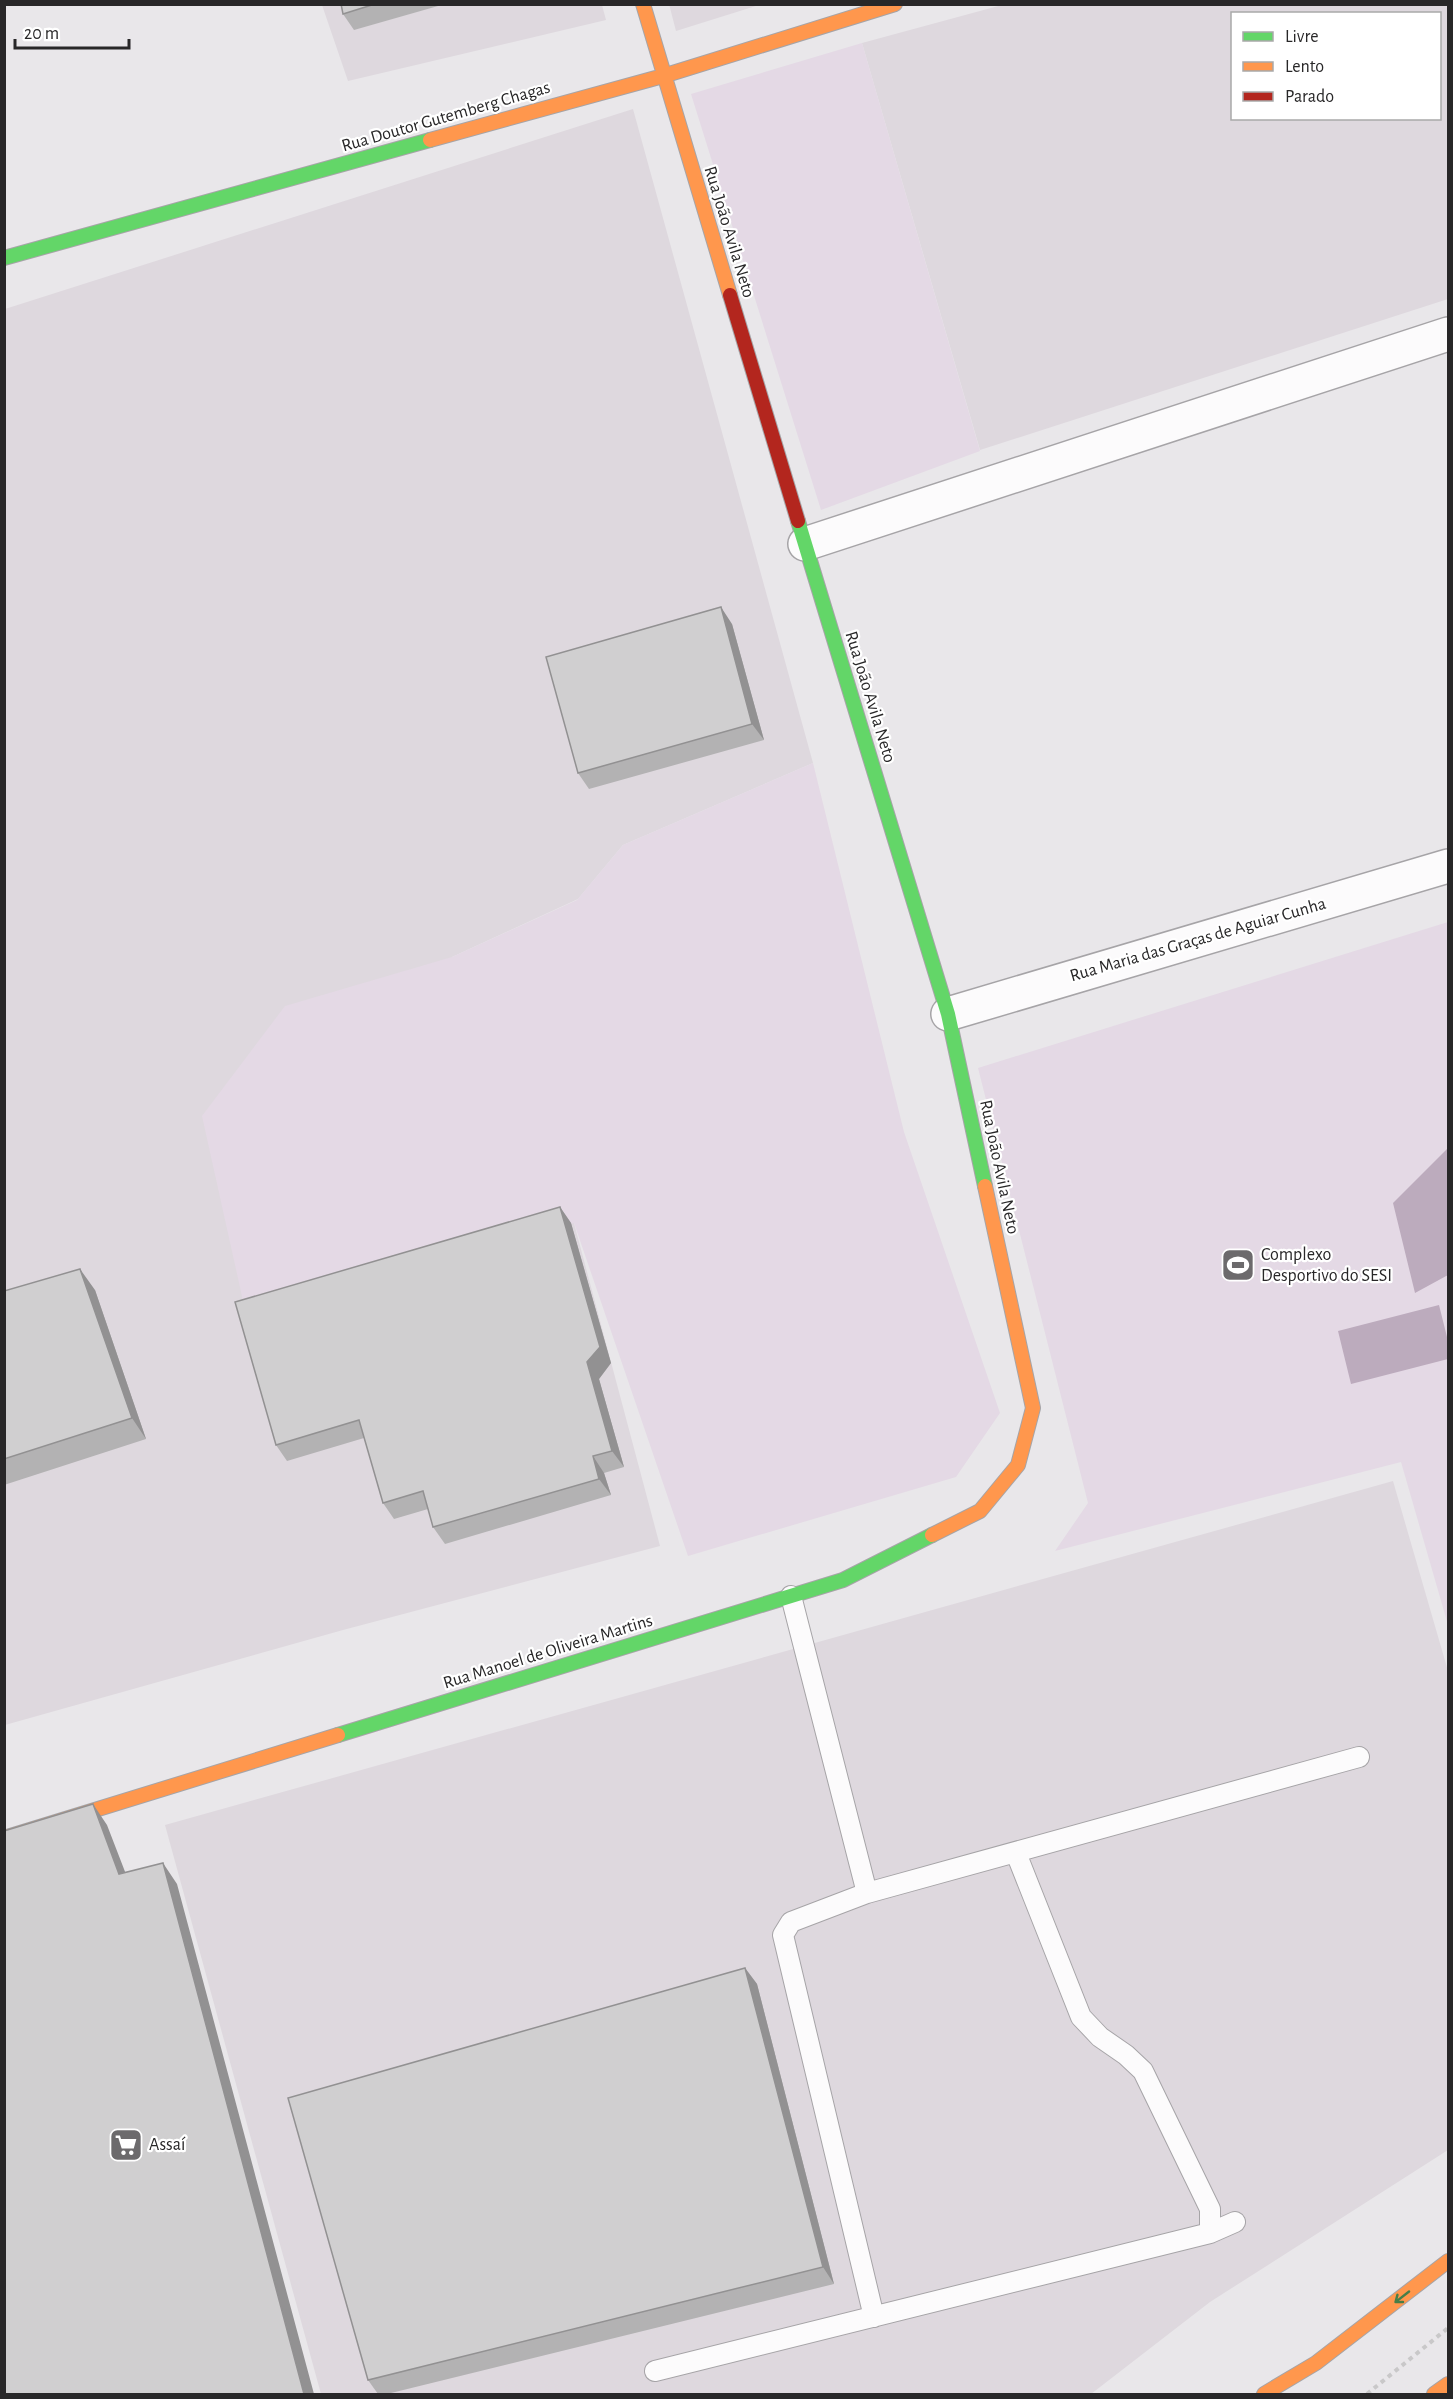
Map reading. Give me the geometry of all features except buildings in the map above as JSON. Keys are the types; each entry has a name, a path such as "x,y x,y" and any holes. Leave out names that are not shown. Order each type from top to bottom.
{"street":[{"name":"Rua João Avila Neto","path":"643,4 948,1014 1033,1408"},
{"name":"Rua Doutor Gutemberg Chagas","path":"4,258 663,76 895,4"},
{"path":"805,544 1449,334"},
{"name":"Rua Maria das Graças de Aguiar Cunha","path":"948,1014 1449,866"},
{"name":"Rua Manoel de Oliveira Martins","path":"4,1838 843,1580 980,1512 1018,1465 1033,1408"},
{"path":"1264,2394 1316,2363 1449,2261"},
{"path":"1434,2394 1449,2384"}],"lane":[{"path":"791,1596 867,1893"},
{"path":"874,2317 783,1935 791,1922 867,1893 1359,1757"},
{"path":"1016,1853 1082,2017 1100,2037 1126,2055 1143,2071 1210,2209 1210,2233"},
{"path":"655,2371 1210,2233 1235,2222 1210,2209"}],"path":[{"path":"1367,2394 1449,2328"}],"shaded area":[{"path":"669,4 759,4 759,5 676,31"},
{"path":"322,5 602,5 606,20 348,81"},
{"path":"1002,5 1448,5 1448,299 980,450 862,43"},
{"path":"862,43 980,451 821,510 691,94"},
{"path":"633,109 813,763 623,845 578,899 452,957 571,1223 574,1223 660,1546 343,1630 5,1725 5,309"},
{"path":"813,763 904,1132 1000,1413 956,1477 688,1556 574,1223 247,1319 202,1116 285,1006 452,957 577,900 623,845"},
{"name":"Complexo Desportivo do SESI","path":"1448,922 1448,1625 1401,1462 1055,1551 1088,1503 978,1068"},
{"path":"1448,1148 1448,1275 1415,1293 1393,1203"},
{"path":"1439,1305 1448,1341 1448,1359 1351,1384 1338,1331"},
{"path":"1393,1481 1448,1671 1448,2150 1210,2302 1091,2394 321,2394 165,1825"}],"traffic: fast":[{"path":"4,258 430,140"},
{"path":"798,521 948,1014 985,1186"},
{"path":"338,1735 843,1580 932,1535"}],"traffic: slow":[{"path":"643,4 730,295"},
{"path":"430,140 663,76 895,4"},
{"path":"932,1535 980,1511 1018,1465 1033,1408 985,1186"},
{"path":"4,1838 338,1735"},
{"path":"1264,2394 1316,2363 1448,2261"},
{"path":"1434,2394 1448,2384"}],"traffic: jam":[{"path":"730,295 798,521"}],"place":[{"name":"Complexo Desportivo do SESI","path":"1238,1265"},
{"name":"Assaí","path":"126,2145"}]}
